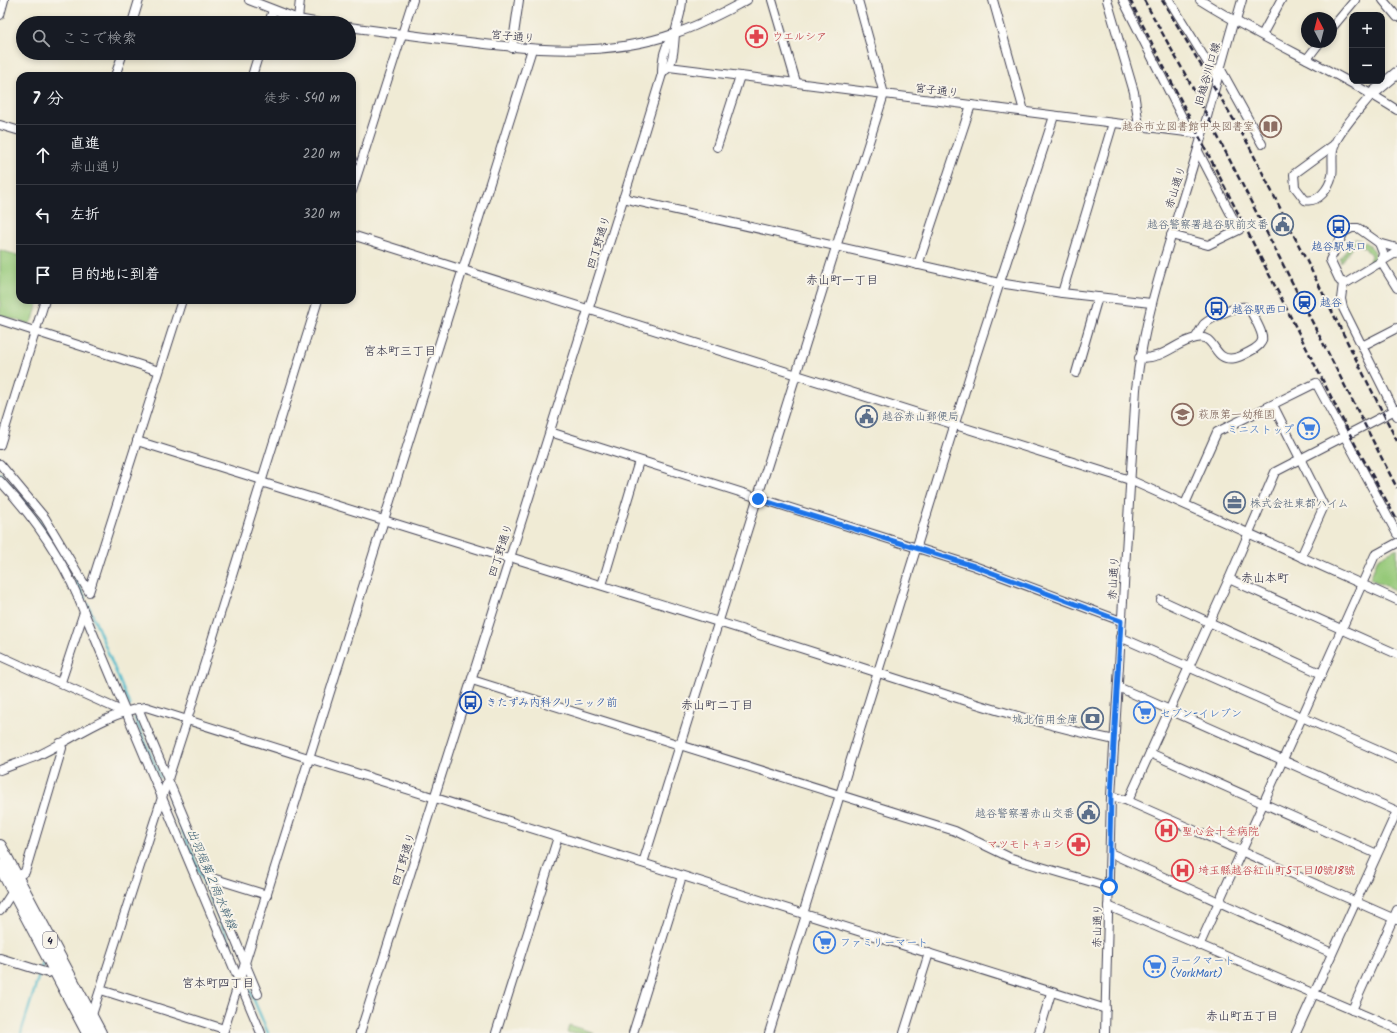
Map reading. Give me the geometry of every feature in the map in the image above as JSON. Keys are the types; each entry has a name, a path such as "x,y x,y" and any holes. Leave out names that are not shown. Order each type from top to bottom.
{"highway":[{"name":"4","path":"0,846 91,1017 91,1033"},
{"name":"4","path":"0,866 54,970 91,1033"}],"main road":[{"path":"1372,94 1397,73"}],"street":[{"path":"0,15 4,0"},
{"path":"134,16 139,0"},
{"path":"249,0 290,16"},
{"path":"298,16 300,0"},
{"path":"356,178 413,0"},
{"path":"512,48 518,0"},
{"name":"四丁野通り","path":"662,74 669,67 675,34 682,11 682,0"},
{"name":"宮子通り","path":"356,28 512,48 602,48 635,44 675,34 723,13 747,0"},
{"path":"772,0 796,82"},
{"path":"643,864 884,94 858,0"},
{"path":"993,0 1024,111"},
{"path":"1107,0 1134,92 1139,126"},
{"path":"1123,0 1184,121 1187,132"},
{"path":"1169,0 1217,78"},
{"path":"1200,0 1235,21 1307,58 1372,94 1397,110"},
{"name":"旧越谷川口線","path":"1202,134 1217,78 1242,0"},
{"path":"1262,35 1281,0"},
{"path":"1337,21 1354,0"},
{"path":"1382,0 1397,17"},
{"path":"271,16 273,10"},
{"name":"四丁野通り","path":"360,1033 662,74 662,64 667,42 675,34"},
{"path":"1307,58 1315,48"},
{"path":"100,990 224,1031 532,49"},
{"path":"116,72 120,60"},
{"path":"253,72 257,60"},
{"name":"宮子通り","path":"669,67 1202,134"},
{"path":"1220,68 1262,144"},
{"path":"717,147 740,76"},
{"path":"1334,144 1331,180 1324,193 1316,199 1310,201 1305,200 1295,187 1294,178 1298,170 1334,144 1372,94"},
{"path":"918,265 971,105"},
{"path":"769,1033 839,796 999,283 1054,116"},
{"path":"1062,293 1113,123"},
{"path":"0,125 16,130"},
{"name":"赤山通り","path":"1105,1033 1111,796 1139,358 1151,303 1202,134"},
{"path":"1171,235 1208,245 1238,230 1198,151"},
{"path":"1312,160 1322,160 1332,166"},
{"path":"623,198 837,245 999,283 1062,293 1151,303"},
{"path":"1128,801 1229,579 1275,472 1396,412 1341,304 1343,283 1340,281 1330,260 1344,232 1352,228 1358,228 1379,243 1397,248"},
{"path":"356,236 589,308 593,312 1130,480 1397,600"},
{"path":"1379,243 1383,253 1381,262 1397,288"},
{"path":"1343,283 1350,281 1397,252"},
{"path":"1076,373 1098,297"},
{"path":"0,445 44,304"},
{"path":"0,464 45,518 89,592 181,304"},
{"path":"91,1017 161,796 187,720 317,304"},
{"path":"1139,358 1155,357 1196,337 1208,321 1240,305 1251,311 1263,334 1263,341 1258,347 1236,358 1225,359 1219,355 1212,342 1206,338 1196,337"},
{"path":"0,320 159,371"},
{"path":"1362,346 1397,328"},
{"path":"1185,504 1217,432 1316,383 1397,534"},
{"path":"1273,405 1324,506 1301,557"},
{"path":"550,432 758,499 974,566 1121,621"},
{"path":"137,442 509,559 513,558 602,585 1048,726 1115,740"},
{"path":"602,585 639,461"},
{"path":"0,481 39,528 60,563 84,612 261,1033"},
{"path":"1199,946 1375,555 1397,544"},
{"path":"1229,579 1397,654"},
{"path":"1161,600 1322,674"},
{"path":"61,682 84,612"},
{"path":"1120,637 1190,666 1264,702 1303,717 1397,759"},
{"path":"0,656 61,682 126,713"},
{"path":"472,680 955,832 1011,858 1109,887"},
{"path":"1118,687 1397,811 1296,1033"},
{"path":"0,769 38,756 86,728 137,708 146,707 1106,1009"},
{"path":"137,708 168,778 258,994"},
{"path":"16,877 25,872 62,748 60,743"},
{"path":"1150,753 1377,854"},
{"path":"1111,796 1128,801 1395,919"},
{"path":"496,1033 558,837"},
{"path":"1110,853 1332,953"},
{"path":"633,1033 682,876"},
{"path":"209,877 267,895"},
{"path":"0,911 13,891"},
{"path":"1108,906 1314,995 1397,1029"},
{"path":"1352,1010 1395,919 1397,910"},
{"path":"904,1033 929,953"},
{"path":"0,958 48,973 54,970"},
{"path":"1039,1033 1052,993"}],"green space":[{"path":"1354,239 1362,241 1372,248 1374,250 1375,259 1369,262 1371,255 1364,247 1355,243 1341,263 1340,259"},
{"path":"0,250 16,255 16,304 38,304 33,320 29,324 0,315"},
{"path":"1397,548 1397,591 1370,579 1378,558"},
{"path":"569,1025 595,1033 567,1033"}],"waterway":[{"name":"出羽堀第２雨水幹線","path":"0,473 37,517 57,548 85,598"},
{"name":"出羽堀第２雨水幹線","path":"88,604 130,706"},
{"name":"出羽堀第２雨水幹線","path":"135,718 160,777"},
{"name":"出羽堀第２雨水幹線","path":"169,799 239,966"},
{"path":"21,1033 43,962"},
{"name":"出羽堀第２雨水幹線","path":"245,979 268,1033"}],"railway":[{"path":"1130,0 1355,444 1397,520"},
{"path":"1144,0 1195,92 1397,488"},
{"path":"1162,0 1247,142 1397,441"}],"place":[{"name":"ウエルシア","path":"756,36"},
{"name":"越谷市立図書館中央図書室","path":"1270,126"},
{"name":"越谷警察署越谷駅前交番","path":"1283,224"},
{"name":"越谷駅東口","path":"1339,226"},
{"name":"越谷","path":"1305,302"},
{"name":"越谷駅西口","path":"1216,309"},
{"name":"萩原第一幼稚園","path":"1183,414"},
{"name":"越谷赤山郵便局","path":"866,416"},
{"name":"ミニストップ","path":"1309,429"},
{"name":"株式会社東都ハイム","path":"1234,503"},
{"name":"きたずみ内科クリニック前","path":"470,702"},
{"name":"セブン-イレブン","path":"1145,713"},
{"name":"城北信用金庫","path":"1093,719"},
{"name":"越谷警察署赤山交番","path":"1089,813"},
{"name":"聖心会十全病院","path":"1167,831"},
{"name":"マツモトキヨシ","path":"1079,844"},
{"name":"埼玉縣越谷紅山町5丁目10號18號","path":"1182,870"},
{"name":"ファミリーマート","path":"825,942"},
{"name":"ヨークマート (YorkMart)","path":"1154,966"}],"district":[{"name":"赤山町一丁目","path":"842,280"},
{"name":"宮本町三丁目","path":"400,351"},
{"name":"赤山本町","path":"1265,578"},
{"name":"赤山町二丁目","path":"717,705"},
{"name":"宮本町四丁目","path":"218,983"},
{"name":"赤山町五丁目","path":"1242,1016"}],"route":[{"path":"758,499 974,566 1121,621 1111,796 1109,887"}]}
